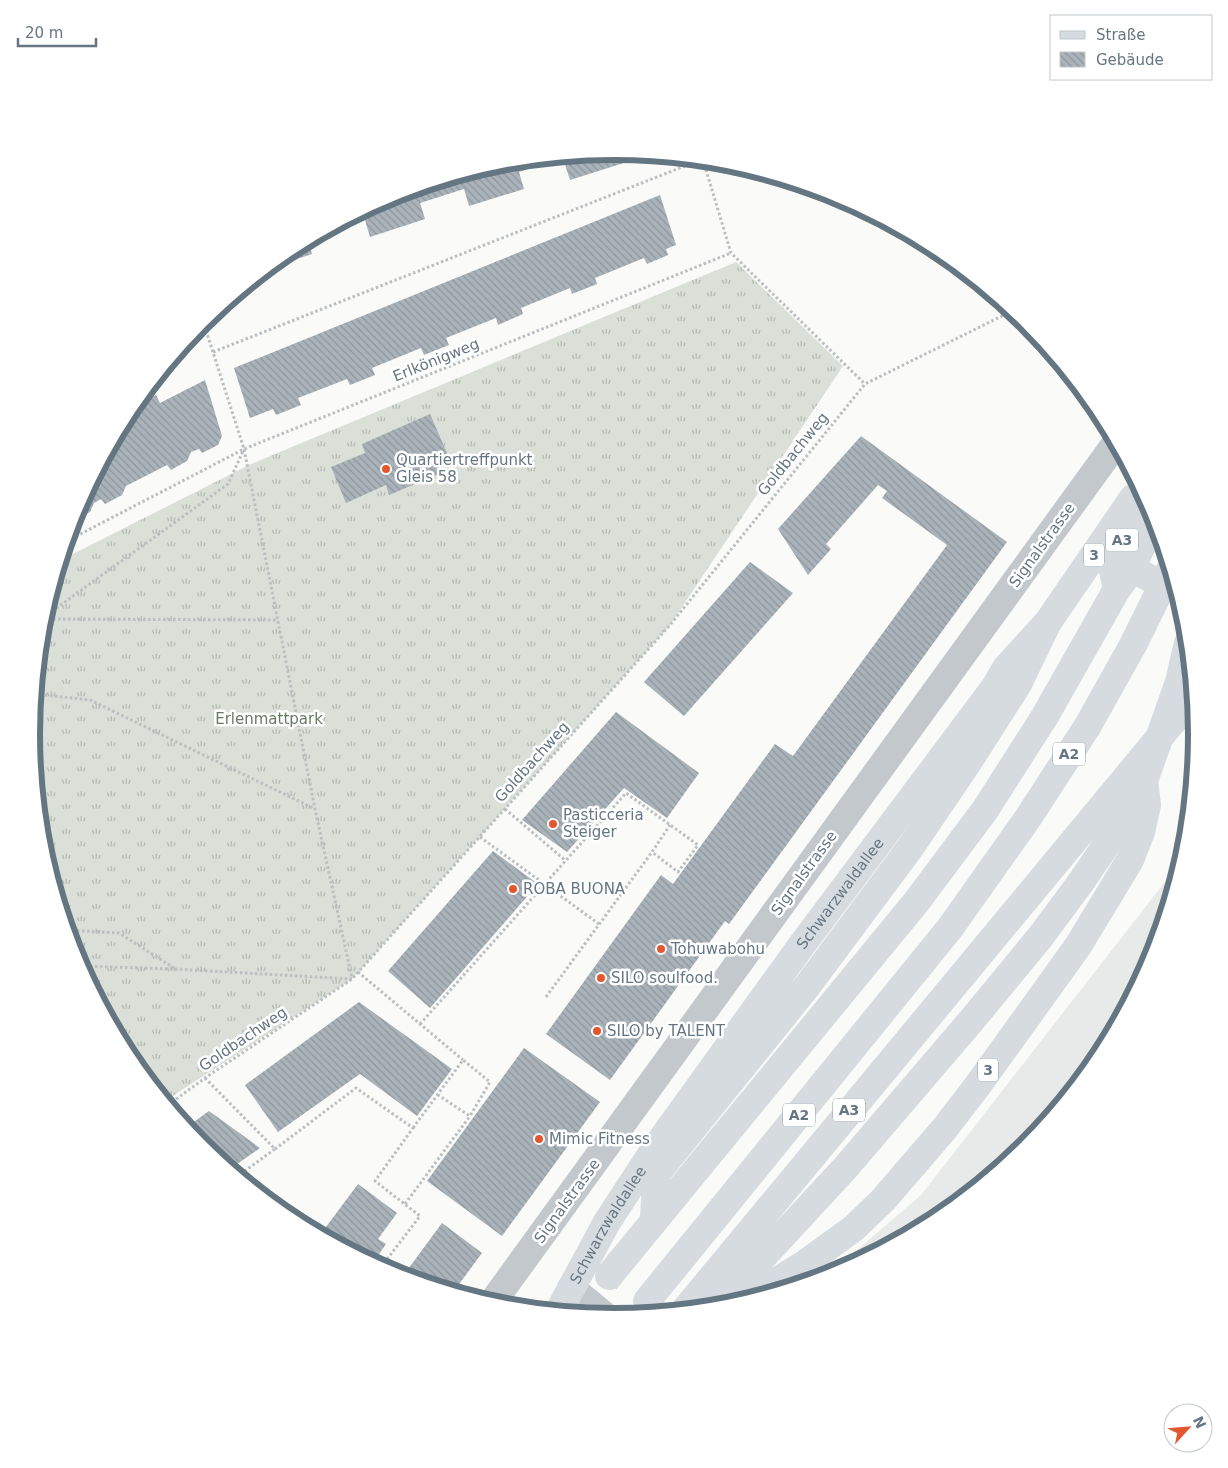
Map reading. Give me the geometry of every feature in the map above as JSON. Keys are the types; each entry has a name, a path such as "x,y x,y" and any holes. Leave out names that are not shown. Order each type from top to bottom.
{"main road":[{"name":"Schwarzwaldallee","path":"565,1300 607,1222 656,1147 812,930 995,687 1006,668 1048,622 1135,495"},
{"name":"A3","path":"1117,589 1112,566 1138,501"},
{"path":"1112,528 1120,549 1132,566 1147,578 1168,584"},
{"name":"A2","path":"609,1276 917,901 985,810 1045,716 1117,589 1129,573 1150,529"},
{"name":"A2","path":"647,1301 950,928 1028,818 1087,728 1133,645 1166,578"},
{"path":"654,1220 656,1174 808,985 910,848 1018,684 1048,622"},
{"name":"3","path":"769,1286 804,1265 854,1228 911,1169 978,1085 1078,946 1130,860 1141,832 1147,805 1144,781 1183,661"},
{"name":"A3","path":"691,1303 842,1118 1187,704"},
{"path":"703,1301 747,1274 852,1159 1041,936 1115,832 1144,781"}],"street":[{"name":"Signalstrasse","path":"497,1296 1112,449"},
{"path":"565,1300 583,1307"}],"path":[{"path":"213,352 688,165"},
{"path":"703,167 731,253 864,384 1005,314"},
{"name":"Erlkönigweg","path":"75,536 244,449 731,253"},
{"path":"89,966 352,979 315,809 244,449 206,330"},
{"name":"Goldbachweg","path":"173,1101 352,979 670,624 864,384"},
{"path":"54,610 228,484 244,449"},
{"path":"52,618 278,620"},
{"path":"41,695 90,700 315,809"},
{"path":"420,1024 626,793 698,845 679,873 652,852"},
{"path":"505,809 566,861"},
{"path":"546,996 670,825"},
{"path":"480,837 599,924"},
{"path":"75,930 119,933 174,969"},
{"path":"358,972 490,1082 470,1116 405,1204"},
{"path":"386,1260 420,1216 375,1181 463,1060"},
{"path":"205,1078 275,1149"},
{"path":"244,1172 356,1088 413,1128"},
{"path":"438,1094 470,1116"}],"shaded area":[{"path":"1170,876 1158,919 1129,988 1091,1053 1046,1112 992,1166 963,1189 901,1231 848,1258 921,1195"}],"green space":[{"name":"Erlenmattpark","path":"736,262 843,366 670,625 352,979 170,1097 137,1053 117,1021 99,988 70,919 51,846 41,772 41,696 45,659 51,622 68,557 251,464"}],"building":[{"path":"632,160 570,180 564,162"},
{"path":"542,165 519,172 524,189 469,206 464,189 420,203 425,219 370,237 365,220 351,224 429,190 502,171"},
{"path":"660,195 676,245 666,249 668,255 647,264 644,258 595,278 597,284 572,294 570,288 521,308 523,314 498,325 496,318 446,338 449,345 424,355 421,348 372,368 375,375 350,385 347,379 298,398 301,405 276,415 273,409 250,418 234,368"},
{"path":"310,248 312,254 288,262"},
{"path":"205,380 222,436 218,445 202,453 199,449 191,452 187,461 171,470 167,465 126,486 122,495 105,504 101,499 94,503 90,512 83,515 99,480 137,415 143,411 142,409 149,399 156,395 160,403"},
{"path":"430,414 450,460 437,466 441,473 389,495 386,485 346,503 331,467 365,453 362,444"},
{"path":"861,436 1007,542 729,924 725,921 610,1080 546,1034 661,875 673,884 775,744 793,756 947,545 882,498 887,491 878,485 826,544 831,549 808,575 778,529"},
{"path":"750,562 793,593 684,716 644,682"},
{"path":"616,712 699,773 667,818 624,788 567,852 522,820"},
{"path":"493,851 538,884 430,1008 388,971"},
{"path":"359,1002 452,1069 417,1116 360,1074 278,1132 245,1085"},
{"path":"524,1048 600,1102 502,1236 427,1181"},
{"path":"209,1111 260,1148 235,1165 192,1123"},
{"path":"358,1184 397,1213 378,1239 386,1244 377,1257 324,1229"},
{"path":"442,1223 482,1253 458,1286 408,1270"}],"tunnel":[{"path":"584,1307 609,1276"}],"place":[{"name":"Quartiertreffpunkt Gleis 58","path":"386,469"},
{"name":"Pasticceria Steiger","path":"553,824"},
{"name":"ROBA BUONA","path":"513,889"},
{"name":"Tohuwabohu","path":"661,949"},
{"name":"SILO soulfood.","path":"601,978"},
{"name":"SILO by TALENT","path":"597,1031"},
{"name":"Mimic Fitness","path":"539,1139"}]}
